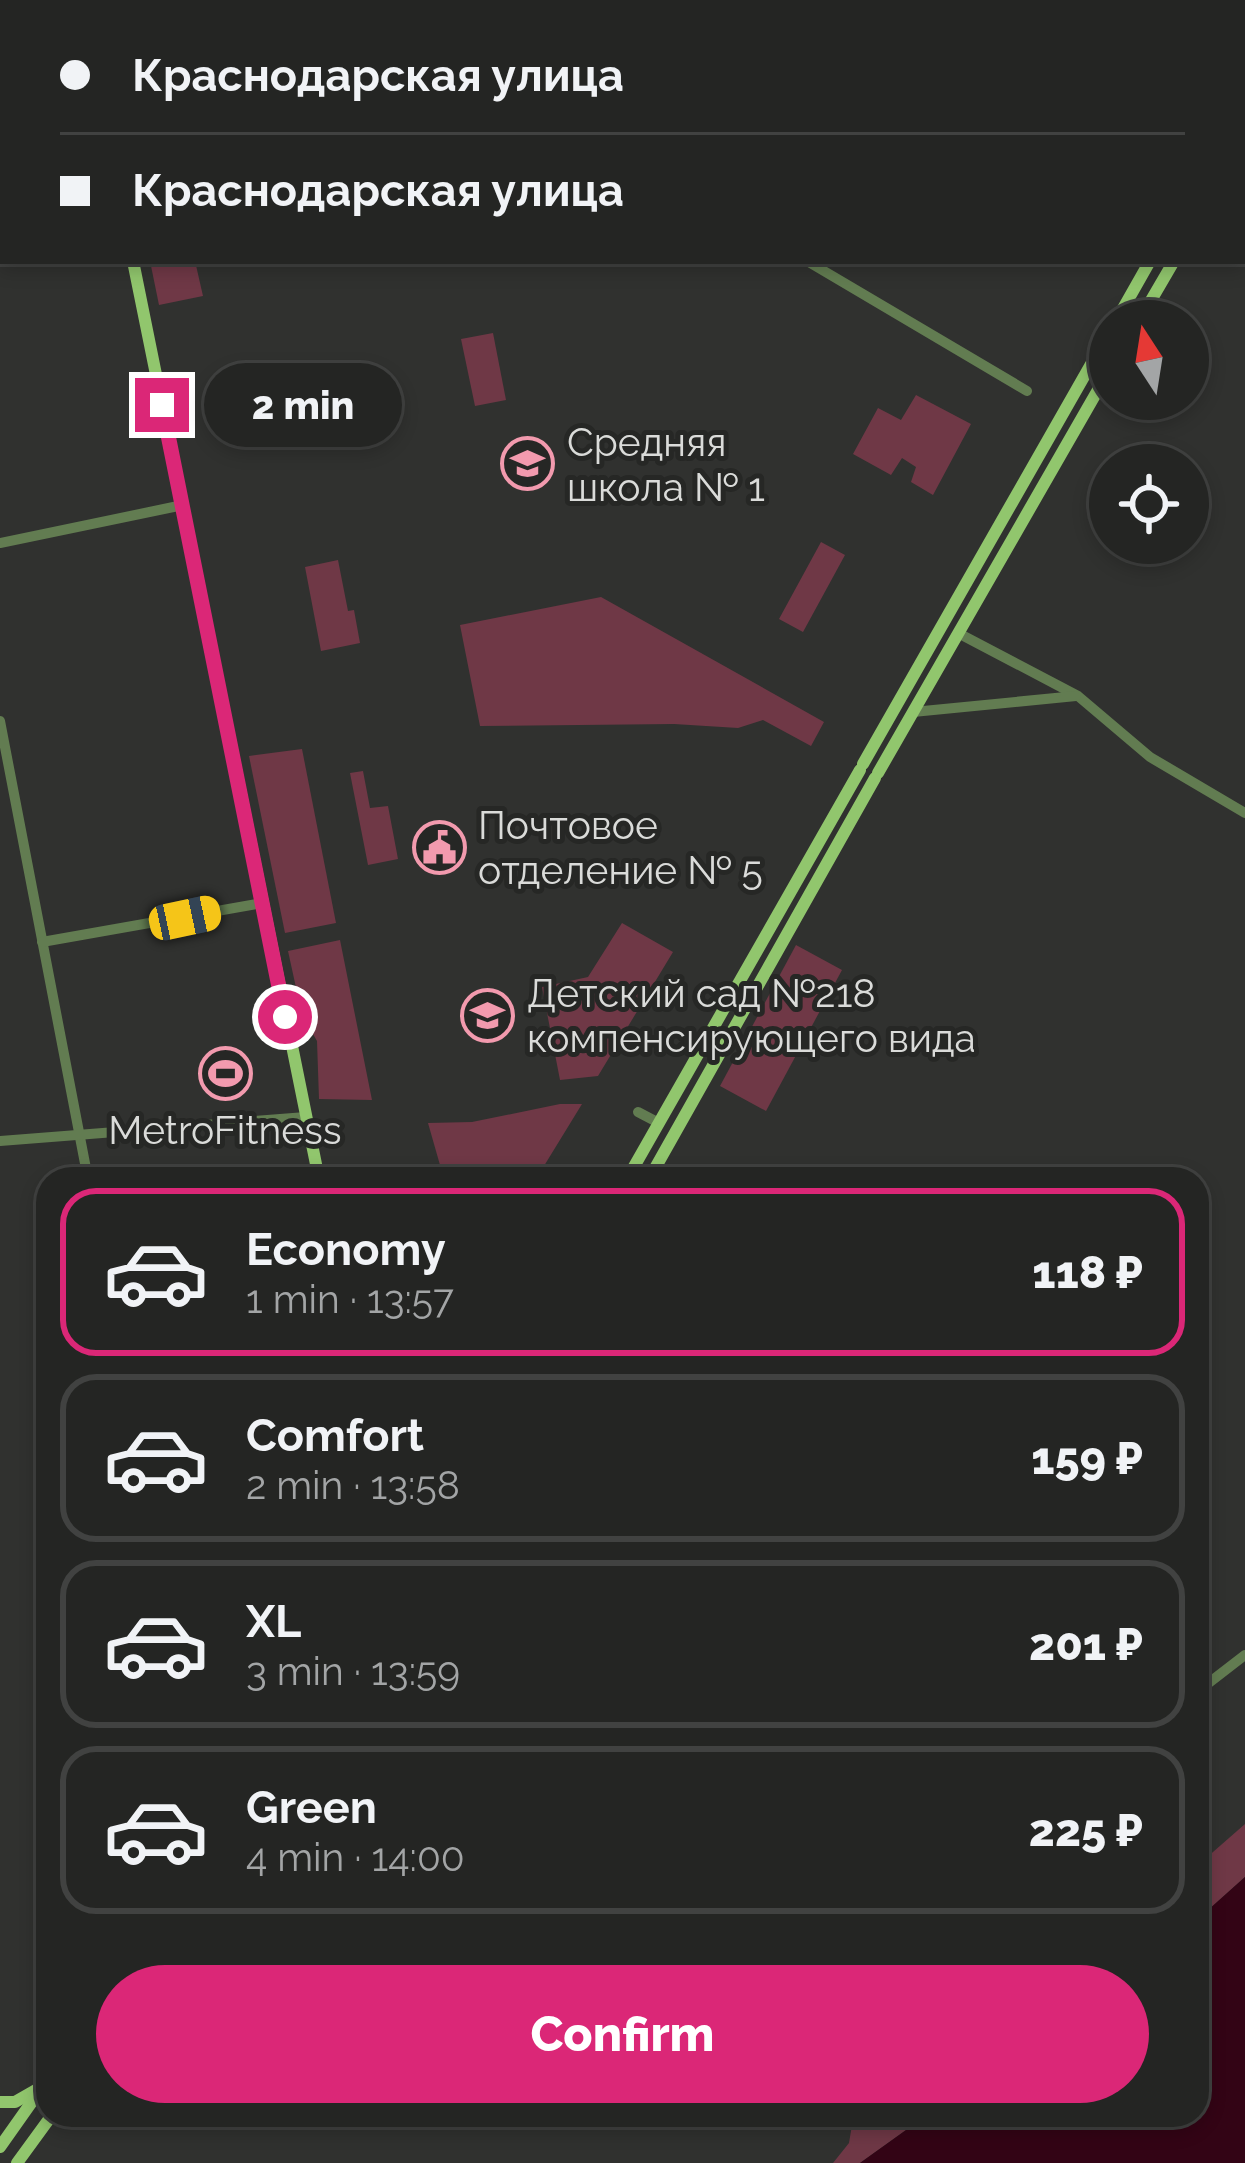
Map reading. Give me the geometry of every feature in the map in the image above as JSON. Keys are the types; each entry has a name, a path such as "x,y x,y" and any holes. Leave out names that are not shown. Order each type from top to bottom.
{"main road":[{"path":"134,264 316,1167"},
{"path":"1128,300 1148,264"},
{"path":"1151,300 1172,264"},
{"path":"634,1167 1089,368"},
{"path":"656,1167 1089,405"},
{"path":"942,627 958,633"},
{"path":"0,2102 29,2096 36,2090"},
{"path":"0,2147 6,2128 36,2093"},
{"path":"17,2163 43,2127"},
{"path":"6,2128 30,2145"}],"street":[{"path":"812,264 1028,391"},
{"path":"0,543 183,505"},
{"path":"958,633 1078,696 1150,757 1245,813"},
{"path":"913,712 1078,696"},
{"path":"0,722 86,1167"},
{"path":"42,942 262,903"},
{"path":"638,1112 659,1123"},
{"path":"0,1141 306,1118"},
{"path":"1209,1683 1245,1655"}],"shaded area":[{"path":"151,264 196,264 203,296 159,305"},
{"path":"493,333 506,400 475,406 461,339"},
{"path":"916,395 971,424 933,495 911,482 916,467 902,458 891,475 853,454 878,408 901,420"},
{"path":"821,542 845,555 803,632 779,619"},
{"path":"338,560 360,643 321,651 305,567"},
{"path":"601,597 824,722 811,746 763,720 738,728 480,726 460,625"},
{"path":"302,749 336,923 285,933 249,756"},
{"path":"363,771 370,808 388,806 398,859 368,865 350,773"},
{"path":"622,923 673,952 598,1076 560,1080 542,987 588,977"},
{"path":"340,940 372,1100 319,1099 317,1041 302,1015 288,951"},
{"path":"796,945 842,970 766,1111 720,1086"},
{"path":"582,1104 543,1167 441,1167 428,1123 472,1122"},
{"path":"1245,1824 1245,1877 1209,1909 1209,1856"},
{"path":"1245,1877 1245,2163 860,2163 910,2127 1209,2127 1209,1909"},
{"path":"852,2127 910,2127 860,2163 833,2163 849,2143"}],"place":[{"name":"Средняя школа № 1","path":"528,464"},
{"name":"Почтовое отделение № 5","path":"439,847"},
{"name":"Детский сад №218 компенсирующего вида","path":"488,1015"},
{"name":"MetroFitness","path":"225,1073"}],"route":[{"path":"162,405 285,1017"}]}
